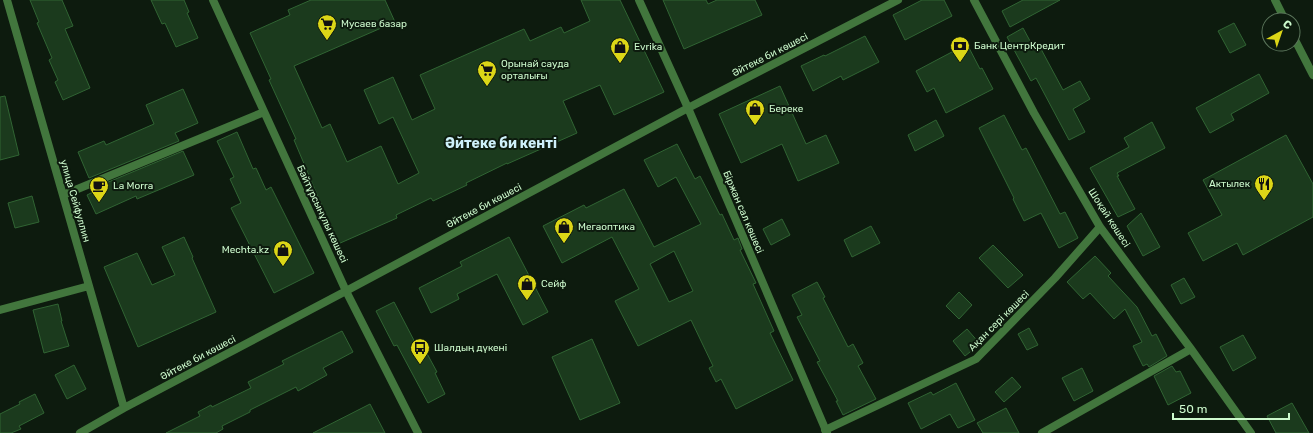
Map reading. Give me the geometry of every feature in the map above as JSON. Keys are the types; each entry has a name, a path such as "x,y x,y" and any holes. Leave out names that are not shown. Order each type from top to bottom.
{"street":[{"name":"улица Сейфуллин","path":"7,0 124,408"},
{"name":"Байтұрсынұлы көшесі","path":"213,0 346,291 418,433"},
{"name":"Біржан сал көшесі","path":"639,0 688,108 826,431"},
{"name":"Әйтеке би көшесі","path":"80,433 124,408 688,108 898,0"},
{"name":"Шоқай көшесі","path":"974,0 1034,113 1100,227 1191,349 1251,433"},
{"path":"1275,0 1281,12"},
{"path":"1301,52 1313,75"},
{"path":"63,195 264,112"},
{"name":"Ақан сері көшесі","path":"826,431 976,359 1055,278 1100,227"},
{"path":"0,310 89,286"},
{"path":"1042,433 1191,349"}],"building":[{"path":"30,0 62,0 73,26 65,29 90,88 63,100 55,82 58,80 49,60 52,58 37,23 39,22"},
{"path":"151,0 184,0 189,12 187,13 198,38 176,47 165,23 162,24"},
{"path":"311,0 385,0 395,22 294,66 322,128 330,124 347,162 381,146 398,184 419,173 393,117 379,124 364,90 393,77 412,120 435,109 420,75 524,29 530,41 561,27 564,33 590,21 581,0 620,0 664,92 614,115 600,85 563,101 577,133 507,163 466,183 467,185 433,201 431,198 396,215 397,218 338,244 294,140 296,139 269,80 271,79 250,33 290,15 288,10"},
{"path":"663,0 706,0 708,4 717,0 755,0 762,15 684,49"},
{"path":"922,0 944,0 952,16 905,40 893,15"},
{"path":"1023,0 1060,0 1010,27 1002,11"},
{"path":"1234,23 1246,45 1230,53 1218,31"},
{"path":"1023,28 1036,52 1041,49 1063,90 1080,81 1090,99 1073,109 1085,132 1069,140 1036,78 1031,81 1007,37"},
{"path":"865,36 879,62 843,80 841,76 813,91 801,66"},
{"path":"967,44 980,69 982,68 993,89 946,113 934,88 927,92 916,71"},
{"path":"1259,74 1269,93 1231,114 1234,120 1210,133 1196,108"},
{"path":"780,86 806,144 826,135 839,163 798,181 782,144 741,163 719,114"},
{"path":"183,89 198,123 175,133 179,141 89,178 78,152 104,141 106,145 154,124 146,105"},
{"path":"5,96 19,155 0,160 0,97"},
{"path":"1004,115 1022,150 1026,148 1060,214 1065,212 1078,238 1059,248 1041,213 1024,221 979,128"},
{"path":"936,120 944,136 915,151 908,135"},
{"path":"1152,122 1165,148 1117,173 1119,176 1117,176 1135,209 1118,217 1090,168 1129,147 1124,138"},
{"path":"237,132 253,169 256,168 266,190 271,187 314,273 274,293 231,208 241,203 230,179 234,177 217,141"},
{"name":"Актылек","path":"1286,135 1313,184 1313,217 1243,255 1237,243 1203,261 1188,233 1222,215 1203,180"},
{"path":"677,144 695,179 700,176 720,215 722,214 734,240 738,238 742,249 740,250 756,283 753,284 774,331 770,333 793,380 736,409 721,379 716,382 709,368 713,366 691,320 638,346 615,301 639,289 612,237 562,263 543,226 584,205 586,208 624,189 654,247 701,224 676,177 658,187 644,160","holes":["674,251 693,291 669,302 650,264"]},
{"path":"183,151 194,175 137,199 136,196 96,214 87,195 95,191 94,188"},
{"path":"32,196 39,222 15,228 8,203"},
{"path":"1141,213 1160,247 1143,256 1127,226"},
{"path":"782,219 790,235 771,245 763,229"},
{"path":"871,226 880,243 852,257 844,240"},
{"path":"184,237 216,312 138,347 104,267 137,253 152,285 175,275 162,247"},
{"path":"509,237 548,312 523,325 497,274 457,294 459,299 431,313 419,288 462,266 460,262"},
{"path":"993,245 1023,275 1008,288 979,258"},
{"path":"1095,256 1111,273 1108,276 1137,307 1152,336 1156,334 1167,356 1149,367 1147,364 1143,366 1133,346 1142,342 1125,309 1114,319 1090,293 1083,299 1067,282"},
{"path":"1184,278 1195,297 1181,304 1171,285"},
{"path":"817,282 825,297 823,298 848,347 853,344 863,363 858,366 876,399 843,415 836,401 838,401 817,362 820,361 797,317 802,315 792,295"},
{"path":"959,292 972,305 959,319 946,306"},
{"path":"394,302 419,350 424,348 437,372 435,373 445,394 428,403 397,345 394,346 376,311"},
{"path":"58,304 61,321 69,346 44,353 33,310"},
{"path":"1029,328 1038,345 1027,350 1018,334"},
{"path":"967,329 980,344 965,356 953,341"},
{"path":"342,331 353,352 323,368 327,375 298,391 296,387 250,410 250,412 222,426 223,429 216,433 166,433 200,416 198,412 211,405 212,407 251,388 248,382 284,364 282,361"},
{"path":"1243,335 1256,358 1233,371 1220,347"},
{"path":"592,339 620,403 580,420 552,357"},
{"path":"74,365 86,389 67,399 55,375"},
{"path":"1172,366 1176,372 1180,371 1191,393 1168,405 1154,376"},
{"path":"1082,368 1093,391 1074,401 1062,378"},
{"path":"1012,377 1021,387 1004,402 995,392"},
{"path":"956,383 975,420 958,428 950,414 921,429 908,403 931,392 933,395"},
{"path":"35,394 44,413 19,426 21,429 11,433 0,433 0,414 20,404 19,402"},
{"path":"1292,403 1309,433 1276,433 1267,416"},
{"path":"370,404 385,433 313,433"},
{"path":"1006,408 1019,433 983,433 977,423"}],"place":[{"name":"Мусаев базар","path":"327,41"},
{"name":"Банк ЦентрКредит","path":"960,63"},
{"name":"Evrika","path":"620,64"},
{"name":"Орынай сауда орталығы","path":"487,87"},
{"name":"Береке","path":"755,126"},
{"name":"Актылек","path":"1264,201"},
{"name":"La Morra","path":"99,203"},
{"name":"Мегаоптика","path":"564,244"},
{"name":"Mechta.kz","path":"283,267"},
{"name":"Сейф","path":"527,301"},
{"name":"Шалдың дүкені","path":"420,365"}],"district":[{"name":"Әйтеке би кенті","path":"501,143"}]}
